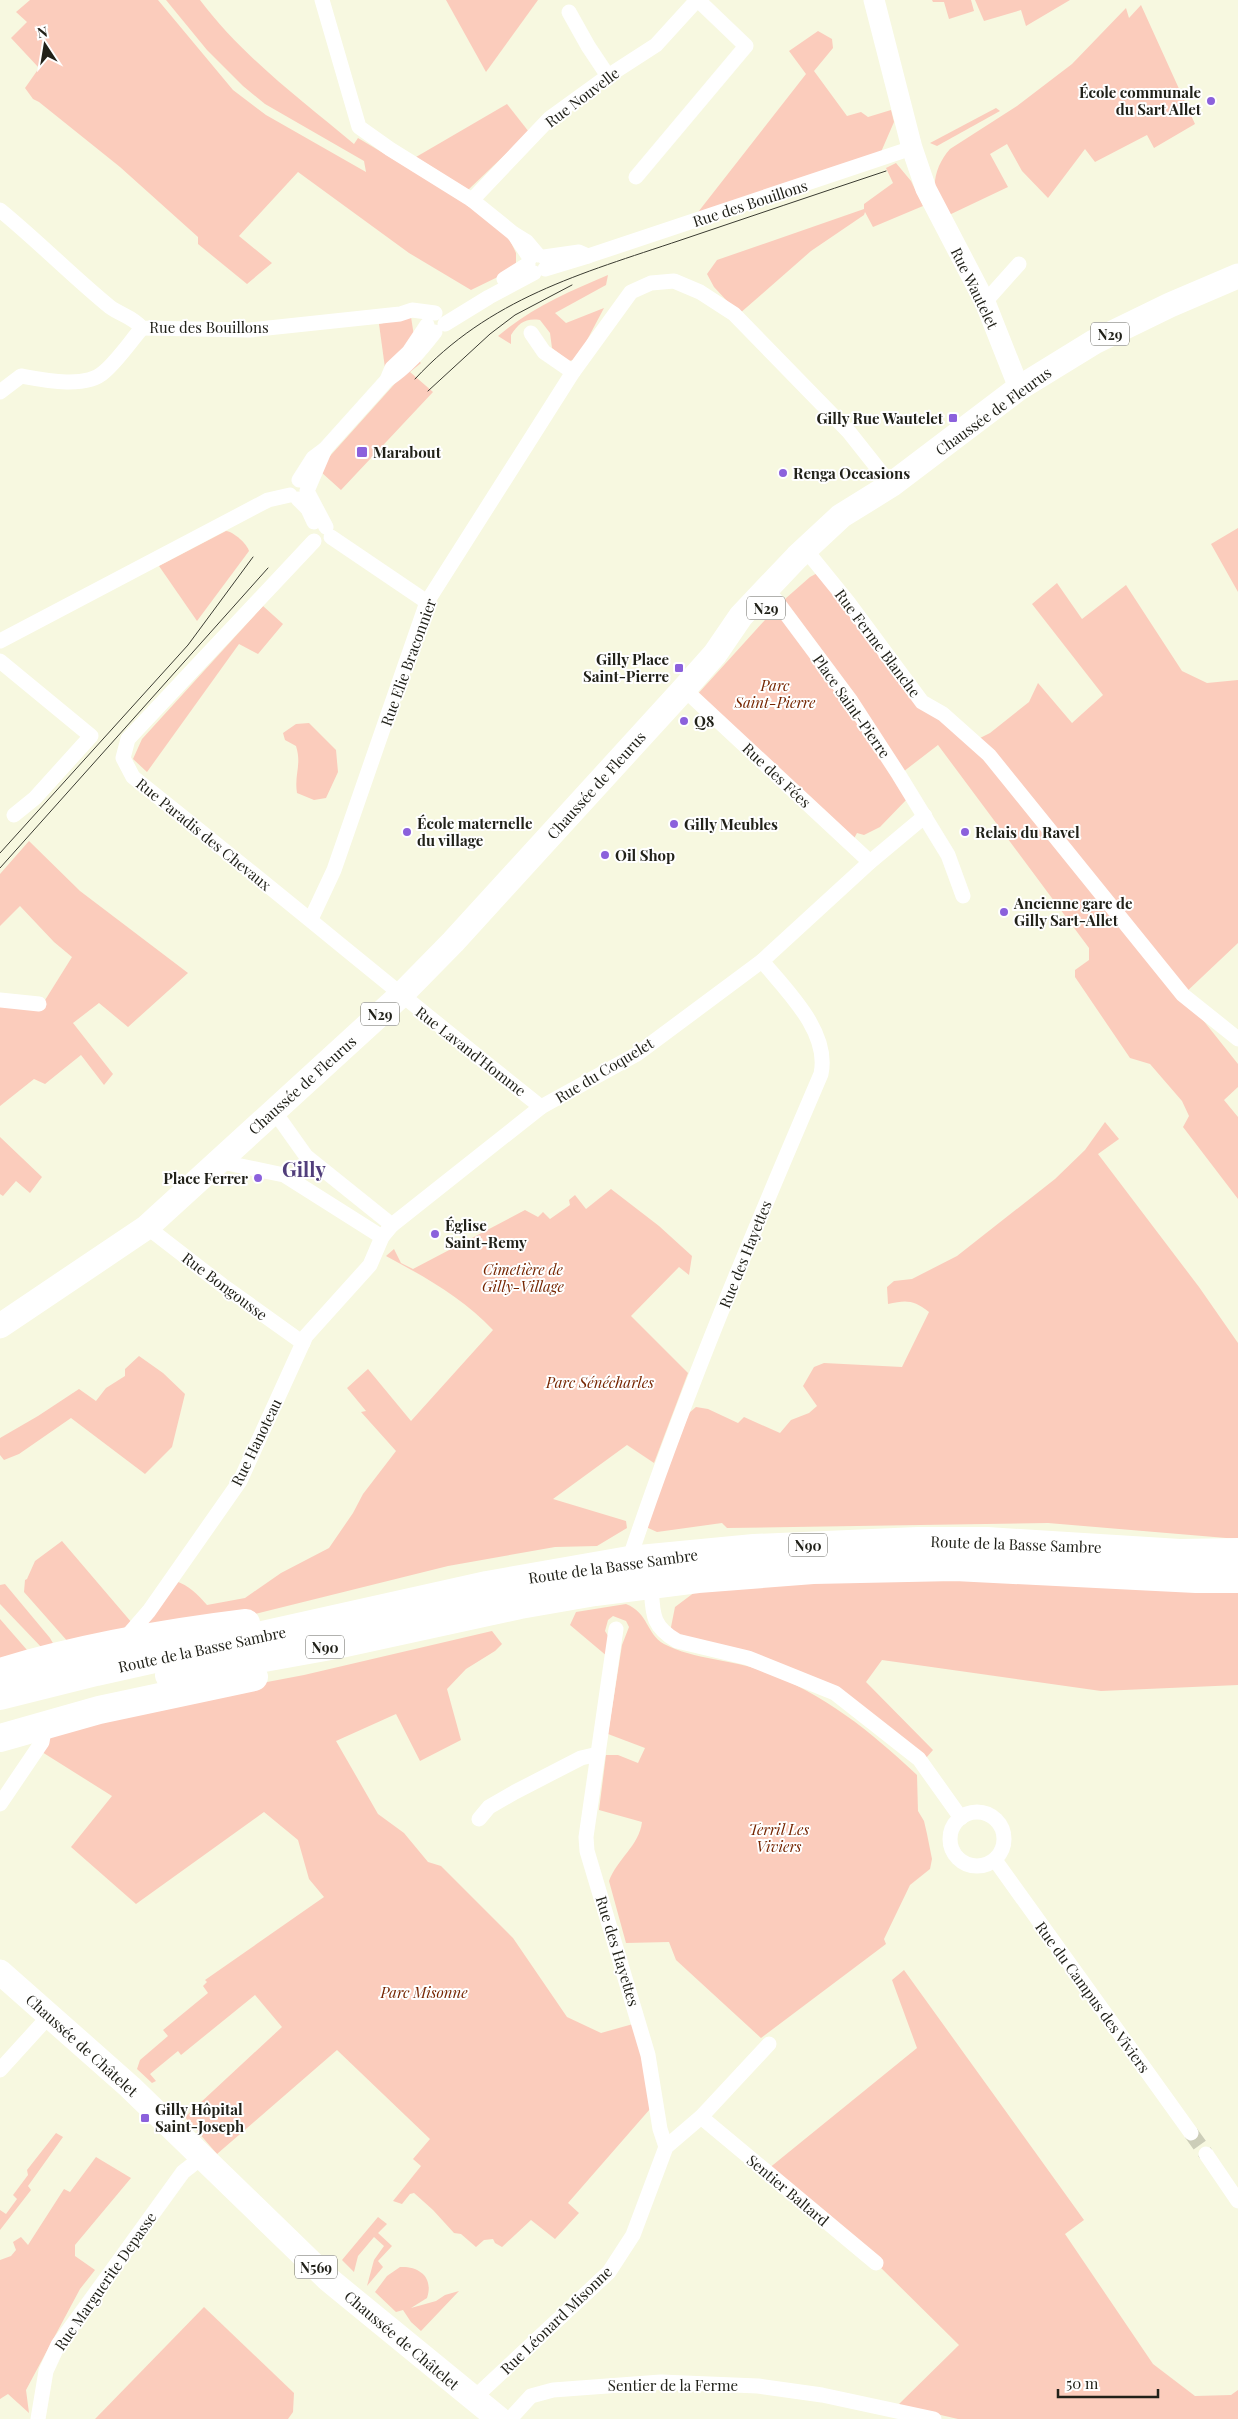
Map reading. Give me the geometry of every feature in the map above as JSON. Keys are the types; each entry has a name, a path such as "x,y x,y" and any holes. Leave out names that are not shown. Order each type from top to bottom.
{"highway":[{"name":"Route de la Basse Sambre","path":"0,1696 96,1672 487,1585 629,1560 754,1548 898,1541 987,1541 1180,1552 1238,1552"},
{"name":"Route de la Basse Sambre","path":"0,1716 50,1701 176,1673 414,1628 520,1605 651,1584 787,1572 955,1567 1196,1579 1238,1579"},
{"path":"0,1672 121,1644 200,1629 387,1607"},
{"path":"0,1738 99,1710 226,1684 344,1653 414,1628"}],"main road":[{"name":"Chaussée de Fleurus","path":"0,1326 147,1227 217,1161 400,996 453,942 715,654 775,599 841,516 890,485 1019,388 1094,342 1170,304 1238,276"},
{"name":"Chaussée de Fleurus","path":"1206,290 1238,284"},
{"name":"Chaussée de Fleurus","path":"715,654 740,616 810,554"},
{"name":"Chaussée de Châtelet","path":"0,1972 130,2087 201,2158 328,2279 491,2414"}],"street":[{"path":"322,0 359,127 390,149 472,200 514,234 527,242 537,263"},
{"name":"Rue Nouvelle","path":"472,200 550,118 656,44 697,0 746,46 636,177"},
{"path":"874,0 912,148"},
{"path":"569,12 608,76"},
{"name":"Rue Wautelet","path":"912,148 926,189 985,302 1019,388"},
{"name":"Rue des Bouillons","path":"0,210 42,244 112,308 134,320 142,328 250,330 400,314 435,322 489,297 537,263 588,256 912,148"},
{"path":"985,302 1019,264"},
{"name":"Rue Elie Braconnier","path":"311,919 334,870 427,602 573,372 631,292 651,283 674,281 700,292 740,320 849,432 890,485"},
{"path":"0,641 268,500 298,491 324,449 387,380 392,368 435,322"},
{"path":"3,386 21,376 62,382 94,378 104,373 142,328"},
{"path":"531,333 544,352 573,372"},
{"path":"298,491 322,533 427,602"},
{"name":"Rue Paradis des Chevaux","path":"322,533 128,739 123,758 133,777 311,919 400,996"},
{"name":"Rue Ferme Blanche","path":"810,554 922,702 943,714 965,731 996,762 1182,995 1238,1039"},
{"name":"Place Saint-Pierre","path":"775,599 851,701 925,816 948,854 963,896"},
{"path":"0,661 91,736 35,798 14,815"},
{"name":"Rue des Fées","path":"684,689 870,862"},
{"name":"Rue du Coquelet","path":"382,1237 392,1225 541,1107 636,1054 762,961 870,862 925,816"},
{"name":"Rue des Hayettes","path":"629,1560 687,1397 741,1260 822,1069 823,1056 815,1029 762,961"},
{"name":"Rue Lavand'Homme","path":"400,996 541,1107"},
{"path":"0,1000 40,1004"},
{"path":"274,1111 306,1156 392,1225"},
{"path":"217,1161 284,1174 382,1237"},
{"name":"Rue Bongousse","path":"147,1227 222,1285 303,1343"},
{"name":"Rue Hanoteau","path":"121,1644 149,1611 240,1480 306,1336 370,1265 382,1237"},
{"path":"651,1584 654,1619 659,1629 669,1637 676,1641 748,1658 835,1693 919,1759 961,1818"},
{"name":"Rue des Hayettes","path":"616,1630 586,1837 587,1851 648,2055 660,2129 666,2147"},
{"path":"0,1804 42,1742 45,1725"},
{"path":"479,1819 489,1807 516,1792 581,1758 598,1754"},
{"path":"978,1812 996,1819 1004,1835 1001,1853 995,1860 987,1864 970,1865 956,1856 950,1840 952,1832 961,1818 978,1812"},
{"name":"Rue du Campus des Viviers","path":"995,1860 1191,2133"},
{"path":"0,2070 49,2016"},
{"name":"Rue Léonard Misonne","path":"491,2414 609,2272 633,2235 666,2147 701,2117 770,2044"},
{"name":"Sentier Baltard","path":"701,2117 876,2263"},
{"path":"1206,2154 1238,2201"},
{"name":"Rue Marguerite Depasse","path":"38,2419 46,2371 58,2345 183,2172 201,2158"},
{"name":"Sentier de la Ferme","path":"491,2414 531,2396 553,2390 661,2382 758,2386 822,2395 934,2419"}],"green space":[{"path":"30,0 158,0 233,90 266,115 366,172 364,161 265,104 243,86 207,50 166,0 200,0 253,59 354,144 358,138 465,202 508,236 516,253 516,268 471,290 409,253 298,172 239,236 272,263 247,284 198,244 198,237 120,167 33,99 25,88 39,68 11,38 27,22 16,12"},
{"path":"446,0 538,0 486,72"},
{"path":"932,0 971,0 974,11 949,19 944,2 933,2"},
{"path":"975,0 1070,0 1026,26 1021,10 984,21"},
{"path":"1141,5 1195,124 1154,148 1147,135 1095,162 1085,149 1048,198 1022,171 1007,144 990,154 1008,187 949,215 935,195 935,180 943,158 950,149 1017,106 1072,64 1126,8 1129,18"},
{"path":"818,31 832,39 833,48 814,71 847,116 861,112 868,117 891,110 894,122 881,152 695,216 806,74 789,51"},
{"path":"507,104 529,132 468,190 416,157"},
{"path":"996,108 1000,111 937,146 930,143"},
{"path":"896,163 911,181 923,206 873,227 865,212 864,215 811,251 739,314 714,287 707,274 717,260 864,209 864,204 893,183 886,168"},
{"path":"608,275 606,285 555,313 566,323 604,308 577,359 569,361 552,348 550,333 540,320 530,320 520,324 511,335 511,344 498,336 523,317 564,294"},
{"path":"411,317 414,336 385,368 379,324"},
{"path":"417,359 421,363 410,372 433,392 341,490 321,472 322,465"},
{"path":"1238,528 1238,592 1211,544"},
{"path":"226,531 240,539 249,551 197,621 159,566"},
{"name":"Parc Saint-Pierre","path":"823,570 911,693 978,739 990,733 1029,702 1038,683 1072,723 1103,695 1032,604 1057,583 1082,619 1126,585 1182,671 1207,683 1238,680 1238,943 1183,995 1238,1064 1238,1087 1224,1100 1238,1117 1238,1199 1183,1127 1189,1116 1182,1101 1150,1064 1130,1058 1075,977 1075,970 1089,960 1089,948 938,745 899,775 909,797 880,827 864,835 857,833 851,844 695,697 775,609 787,615 785,599 810,577"},
{"path":"263,606 283,624 258,654 239,644 147,772 133,759 142,739"},
{"path":"309,723 336,750 338,772 326,798 314,800 297,793 298,753 296,746 285,740 283,733 296,724"},
{"path":"29,841 80,891 188,973 128,1027 99,1003 73,1023 113,1074 104,1085 81,1055 45,1084 34,1079 0,1106 0,1001 42,1005 72,957 54,942 20,906 0,926 0,874"},
{"path":"1105,1122 1119,1139 1098,1154 1199,1287 1238,1343 1238,1539 1048,1523 727,1528 722,1523 657,1532 646,1527 689,1413 696,1407 708,1409 738,1423 744,1417 780,1433 791,1420 809,1413 817,1406 803,1386 814,1367 824,1363 902,1367 929,1312 919,1305 910,1302 888,1304 887,1287 894,1281 912,1279 957,1256 1055,1179 1085,1150"},
{"path":"0,1137 42,1177 30,1193 16,1181 3,1196 0,1194"},
{"path":"611,1189 659,1226 692,1256 689,1275 679,1267 631,1316 688,1373 654,1463 627,1445 553,1499 626,1521 627,1528 597,1546 555,1547 448,1566 182,1632 136,1637 175,1581 197,1594 207,1605 245,1598 281,1573 329,1548 353,1513 363,1494 396,1451 361,1412 366,1411 347,1388 368,1369 411,1421 493,1330 456,1298 429,1280 386,1256 394,1249 401,1263 413,1269 525,1210 538,1217 543,1212 550,1219 570,1205 569,1200 575,1195 586,1209"},
{"path":"139,1356 163,1373 185,1394 172,1447 145,1474 71,1418 19,1454 4,1460 0,1455 0,1438 79,1389 96,1401 106,1388 125,1376 125,1369"},
{"path":"62,1541 132,1623 122,1635 77,1652 24,1592 25,1580 35,1561"},
{"path":"920,1577 1238,1585 1238,1685 1101,1691 882,1660 866,1682 933,1750 926,1758 813,1684 669,1637 675,1607 703,1586"},
{"path":"5,1584 54,1645 44,1650 0,1604 0,1585"},
{"name":"Terril Les Viviers","path":"626,1604 639,1613 658,1640 664,1644 688,1653 763,1671 827,1702 882,1743 917,1775 918,1811 924,1821 932,1859 930,1869 910,1885 884,1939 886,1944 761,2038 676,1960 669,1942 626,1943 609,1881 637,1838 642,1822 599,1810 606,1755 618,1755 638,1763 645,1748 608,1734 622,1645 629,1627 626,1621 613,1616 608,1620 605,1631 610,1639 608,1657 570,1625 576,1612"},
{"path":"0,1619 27,1650 20,1662 0,1668"},
{"name":"Parc Misonne","path":"492,1631 502,1644 495,1651 466,1669 447,1689 461,1740 420,1761 396,1714 336,1741 378,1814 404,1833 428,1862 441,1866 513,1938 567,2017 601,2033 633,2024 637,2027 650,2109 568,2203 579,2213 555,2239 531,2220 502,2247 495,2243 493,2239 484,2240 476,2247 461,2234 454,2233 414,2193 410,2194 402,2204 393,2201 421,2166 413,2159 430,2139 337,2050 217,2154 185,2117 282,2027 255,1995 181,2055 178,2051 150,2074 156,2081 152,2083 137,2069 140,2060 168,2036 163,2030 208,1993 203,1986 207,1982 205,1980 324,1897 309,1879 298,1840 264,1812 136,1904 71,1847 112,1796 42,1752 57,1725 115,1711 304,1675"},
{"path":"904,1970 1084,2220 1065,2234 1153,2364 1195,2396 1231,2395 1238,2390 1238,2419 958,2419 898,2405 959,2345 876,2263 768,2169 917,2048 892,1980"},
{"path":"56,2133 63,2137 28,2186 31,2190 0,2230 0,2210 6,2214 17,2199 13,2195 28,2175 27,2170"},
{"path":"96,2157 131,2178 75,2245 75,2256 95,2270 80,2289 26,2390 29,2413 8,2394 0,2399 0,2260 11,2256 16,2250 13,2242 21,2237 28,2245 64,2189 70,2192"},
{"path":"378,2217 387,2224 378,2233 392,2246 378,2261 383,2267 367,2286 374,2260 384,2246 374,2237 358,2256 354,2272 342,2260"},
{"path":"400,2267 413,2268 427,2279 429,2291 427,2298 411,2308 436,2301 445,2295 459,2291 421,2331 411,2322 403,2310 396,2312 375,2292 387,2276"},
{"path":"204,2307 294,2393 293,2412 288,2419 95,2419"}],"tunnel":[{"path":"1191,2133 1206,2154"}],"tram line":[{"path":"415,379 444,351 474,328 505,308 538,292 607,265 886,171"},
{"path":"428,391 490,334 515,315 572,285"},
{"path":"0,853 188,645 253,557"},
{"path":"0,868 268,568"}],"place":[{"name":"École communale du Sart Allet","path":"1211,101"},
{"name":"Gilly Rue Wautelet","path":"953,418"},
{"name":"Marabout","path":"362,452"},
{"name":"Renga Occasions","path":"783,473"},
{"name":"Gilly Place Saint-Pierre","path":"679,668"},
{"name":"Q8","path":"684,721"},
{"name":"Gilly Meubles","path":"674,824"},
{"name":"École maternelle du village","path":"407,832"},
{"name":"Relais du Ravel","path":"965,832"},
{"name":"Oil Shop","path":"605,855"},
{"name":"Ancienne gare de Gilly Sart-Allet","path":"1004,912"},
{"name":"Place Ferrer","path":"258,1178"},
{"name":"Église Saint-Remy","path":"435,1234"},
{"name":"Gilly Hôpital Saint-Joseph","path":"145,2118"}],"district":[{"name":"Gilly","path":"304,1168"}],"park label":[{"name":"Cimetière de Gilly-Village","path":"523,1278"},
{"name":"Parc Sénécharles","path":"600,1382"}]}
